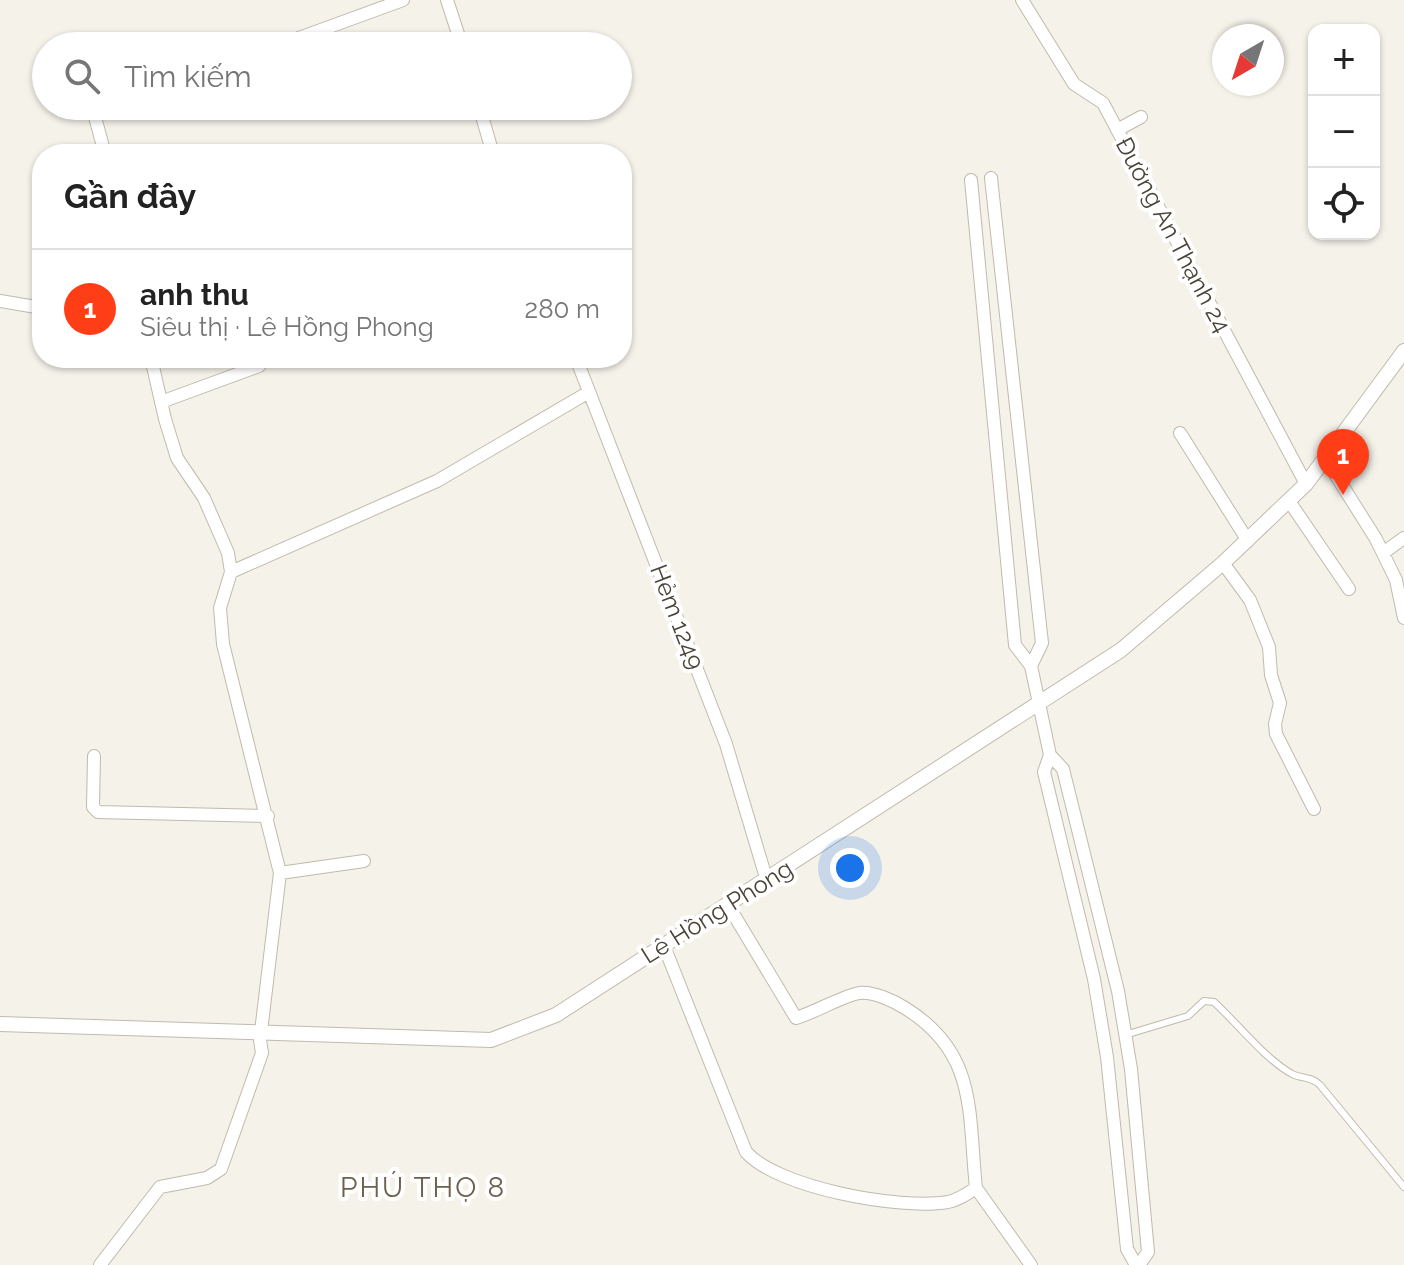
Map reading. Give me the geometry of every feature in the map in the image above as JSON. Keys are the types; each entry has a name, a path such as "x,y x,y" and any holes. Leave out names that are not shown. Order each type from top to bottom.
{"street":[{"path":"315,32 403,0"},
{"name":"Đường An Thạnh 24","path":"1022,0 1074,84 1103,103 1306,484"},
{"path":"448,2 458,32"},
{"path":"1117,130 1141,117"},
{"path":"96,120 102,144"},
{"path":"483,120 490,144"},
{"path":"991,178 1042,643 1031,666"},
{"path":"971,180 1015,645 1031,666 1050,755 1063,769 1101,917 1125,1035 1148,1252 1138,1265 1127,1249 1104,1041 1094,979 1044,772 1050,755"},
{"path":"0,301 32,306"},
{"name":"Lê Hồng Phong","path":"1,1027 491,1040 556,1015 1121,650 1248,541 1306,484 1404,351"},
{"path":"100,1265 160,1187 207,1178 221,1169 262,1053 260,1040 280,873 223,644 220,608 231,572 228,553 215,518 177,458 153,368"},
{"path":"161,402 254,368"},
{"name":"Hẻm 1249","path":"580,368 726,744 767,881"},
{"path":"231,572 437,481 589,392"},
{"path":"991,396 1015,392"},
{"path":"1180,433 1248,541"},
{"path":"1325,458 1383,553 1396,580 1404,618"},
{"path":"1289,501 1349,589"},
{"path":"1383,553 1404,538"},
{"path":"1223,563 1250,600 1269,647 1271,675 1280,703 1276,734 1314,809"},
{"path":"94,756 93,807 98,812 268,816"},
{"path":"280,873 364,861"},
{"path":"728,905 796,1018 861,992 894,1001 924,1019 945,1040 959,1063 966,1088 976,1188 1031,1265"},
{"path":"664,946 746,1152 756,1163 837,1193 893,1204 948,1202 976,1188"},
{"path":"1104,1041 1125,1035"}],"lane":[{"path":"1125,1035 1188,1016 1202,1003 1211,1000 1247,1033 1253,1043 1293,1074 1311,1078 1320,1085 1404,1187"}],"place":[{"name":"anh thu","path":"1343,495"}],"district":[{"name":"PHÚ THỌ 8","path":"423,1187"}]}
